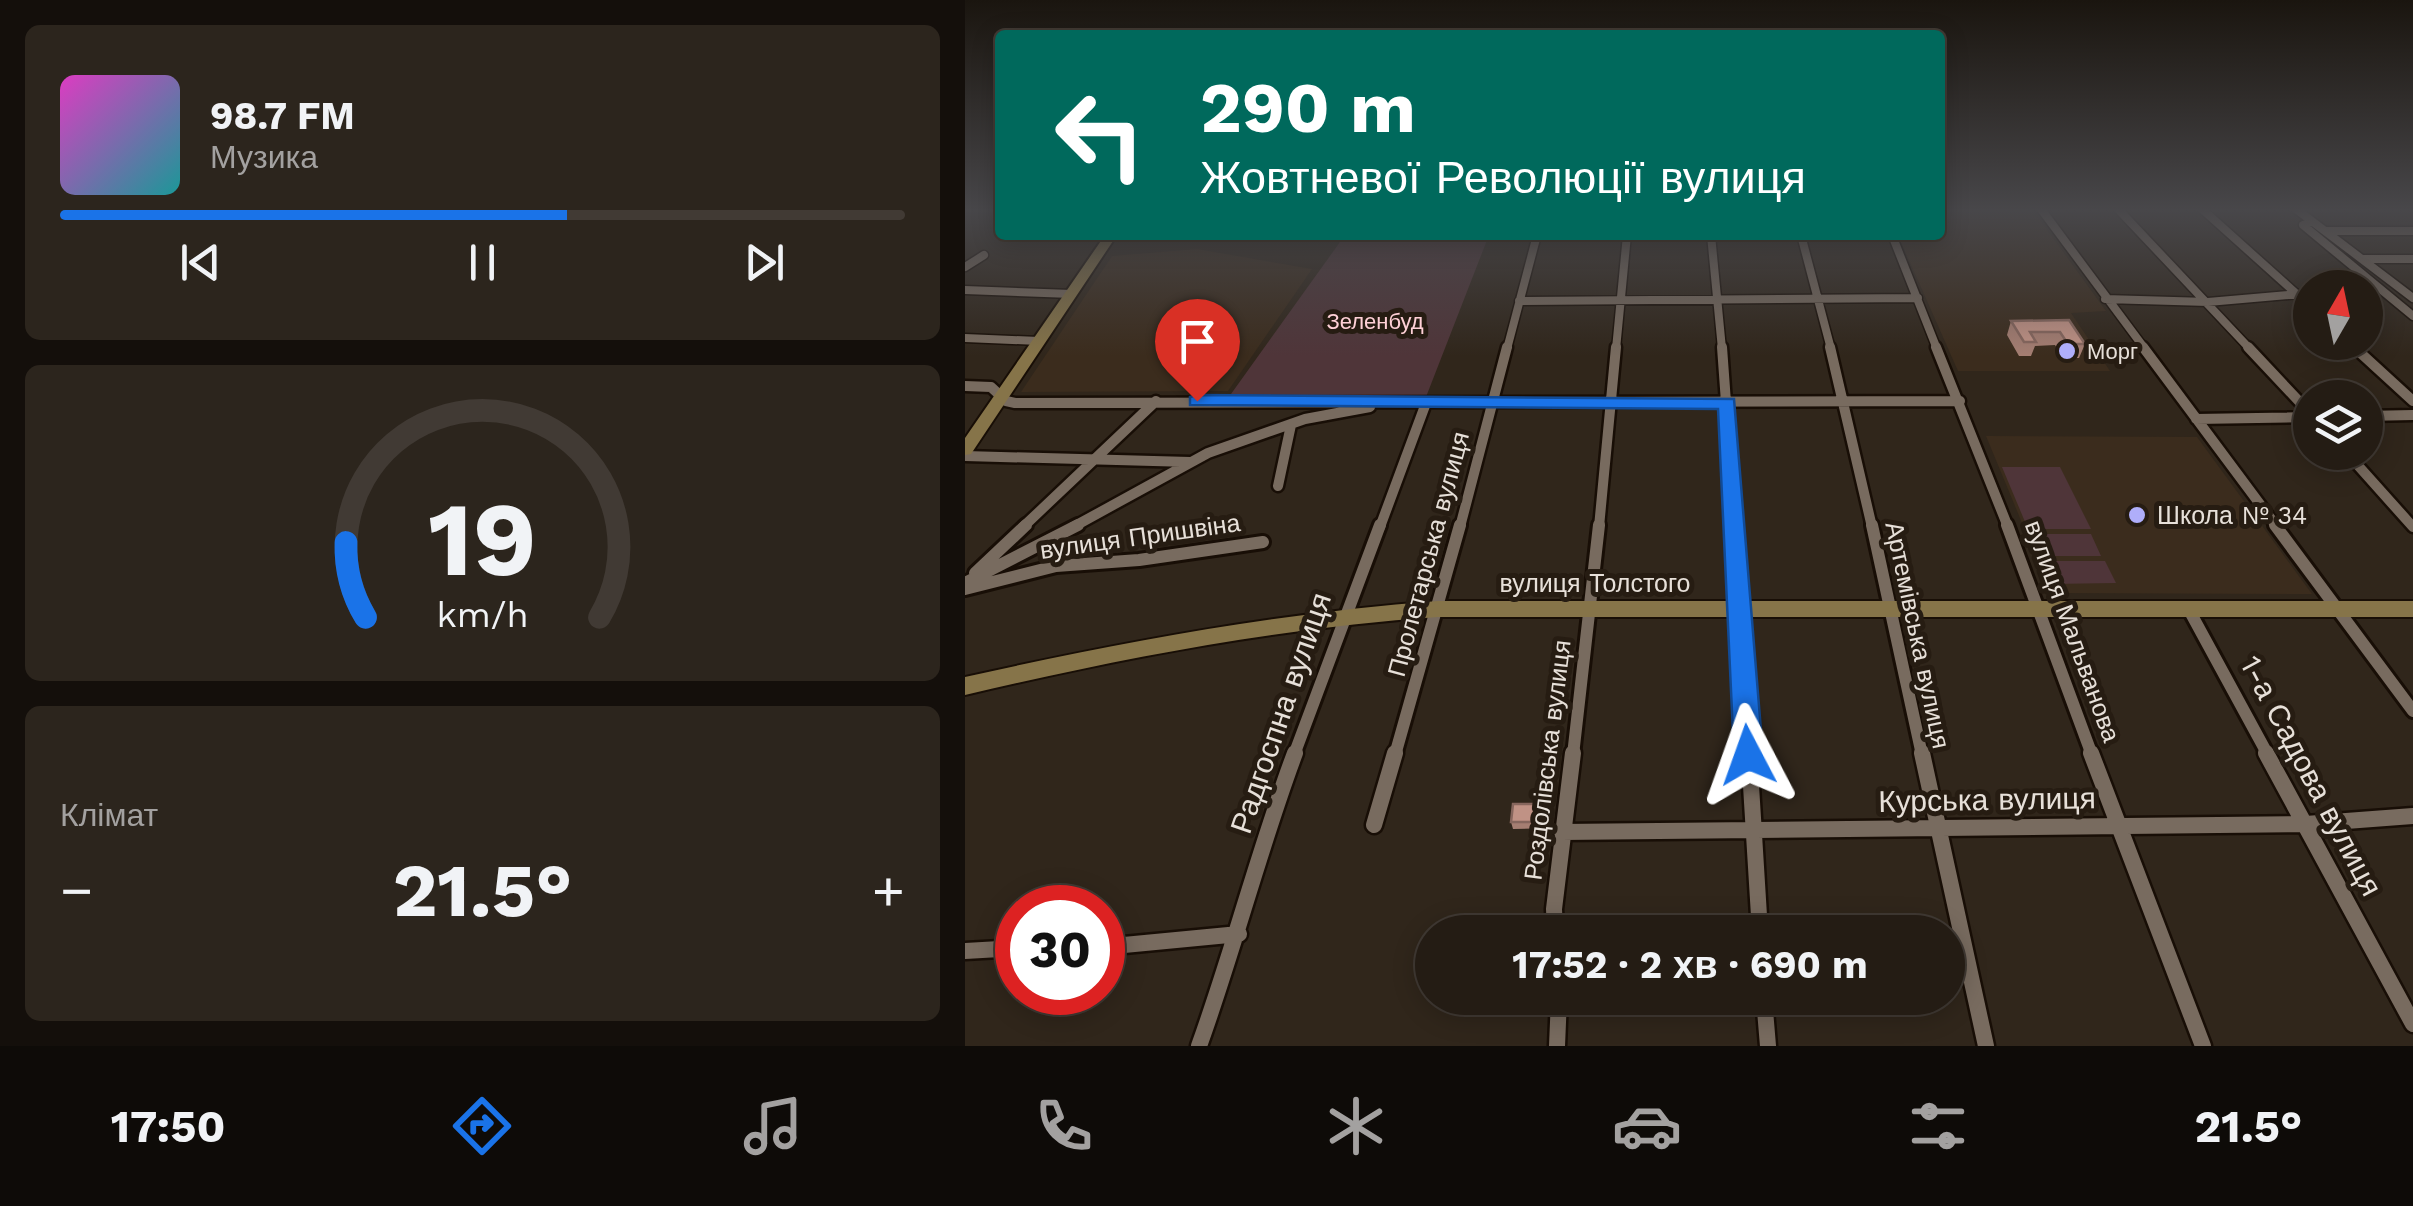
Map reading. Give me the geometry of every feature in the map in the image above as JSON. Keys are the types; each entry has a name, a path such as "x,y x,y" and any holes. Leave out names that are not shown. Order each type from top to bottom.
{"street":[{"path":"1096,258 965,453 1190,462"},
{"name":"Пролетарська вулиця","path":"1375,825 1438,609 1531,258"},
{"name":"Роздолівська вулиця","path":"1554,915 1591,608 1625,258"},
{"path":"1713,258 1727,404 1759,915"},
{"name":"Артемівська вулиця","path":"1806,258 1845,402 1986,1046"},
{"name":"вулиця Мальванова","path":"1901,258 1960,401 2203,1046"},
{"path":"2076,258 2413,711"},
{"path":"2165,258 2293,396"},
{"path":"2256,258 2293,291"},
{"path":"2363,259 2413,259"},
{"path":"2363,259 2413,298"},
{"path":"965,290 1071,294"},
{"path":"2383,292 2413,316"},
{"path":"2105,299 2208,302 2293,294"},
{"path":"1519,300 1918,298"},
{"path":"965,338 1039,340"},
{"path":"2368,360 2413,402"},
{"path":"965,386 991,387 1015,403 1960,401"},
{"path":"965,585 1157,401"},
{"path":"965,585 1165,480 1190,462 1291,425 1383,402"},
{"name":"Радгоспна вулиця","path":"1199,1046 1239,934 1269,823 1426,403"},
{"path":"2383,416 2413,415"},
{"path":"2196,420 2293,416"},
{"path":"1277,486 1291,425"},
{"path":"2362,470 2413,527"},
{"name":"вулиця Пришвіна","path":"965,585 1056,566 1139,560 1263,542"},
{"name":"1-а Садова вулиця","path":"2188,608 2413,1024"},
{"name":"вулиця Толстого","path":"965,686 1173,640 1344,614 1438,609 2413,609"},
{"name":"Курська вулиця","path":"1562,832 2306,824 2413,816"},
{"path":"1125,945 1239,934"},
{"path":"965,951 995,949"},
{"path":"1557,1046 1558,1015"},
{"path":"1765,1015 1767,1046"}],"shaded area":[{"path":"1111,258 1248,258 1312,269 1228,391 1021,392"},
{"path":"1908,258 2067,258 2106,311 2071,313 2110,371 1958,371"},
{"name":"Школа № 34","path":"1986,436 2197,437 2312,594 2051,593"}],"green space":[{"name":"Зеленбуд","path":"1329,258 1480,258 1426,397 1231,394"},
{"path":"2002,467 2060,467 2091,529 2028,529"},
{"path":"2030,534 2091,534 2101,556 2039,556"},
{"path":"2042,561 2105,561 2116,583 2051,584"}],"building":[{"path":"2069,320 2085,344 2068,344 2060,332 2030,332 2036,342 2024,342 2011,321"},
{"path":"1513,804 1548,804 1547,822 1511,822"}],"place":[{"name":"Морг","path":"2067,351"},
{"name":"Школа № 34","path":"2137,515"}],"route":[{"path":"1197,401 1727,404 1748,755"}]}
